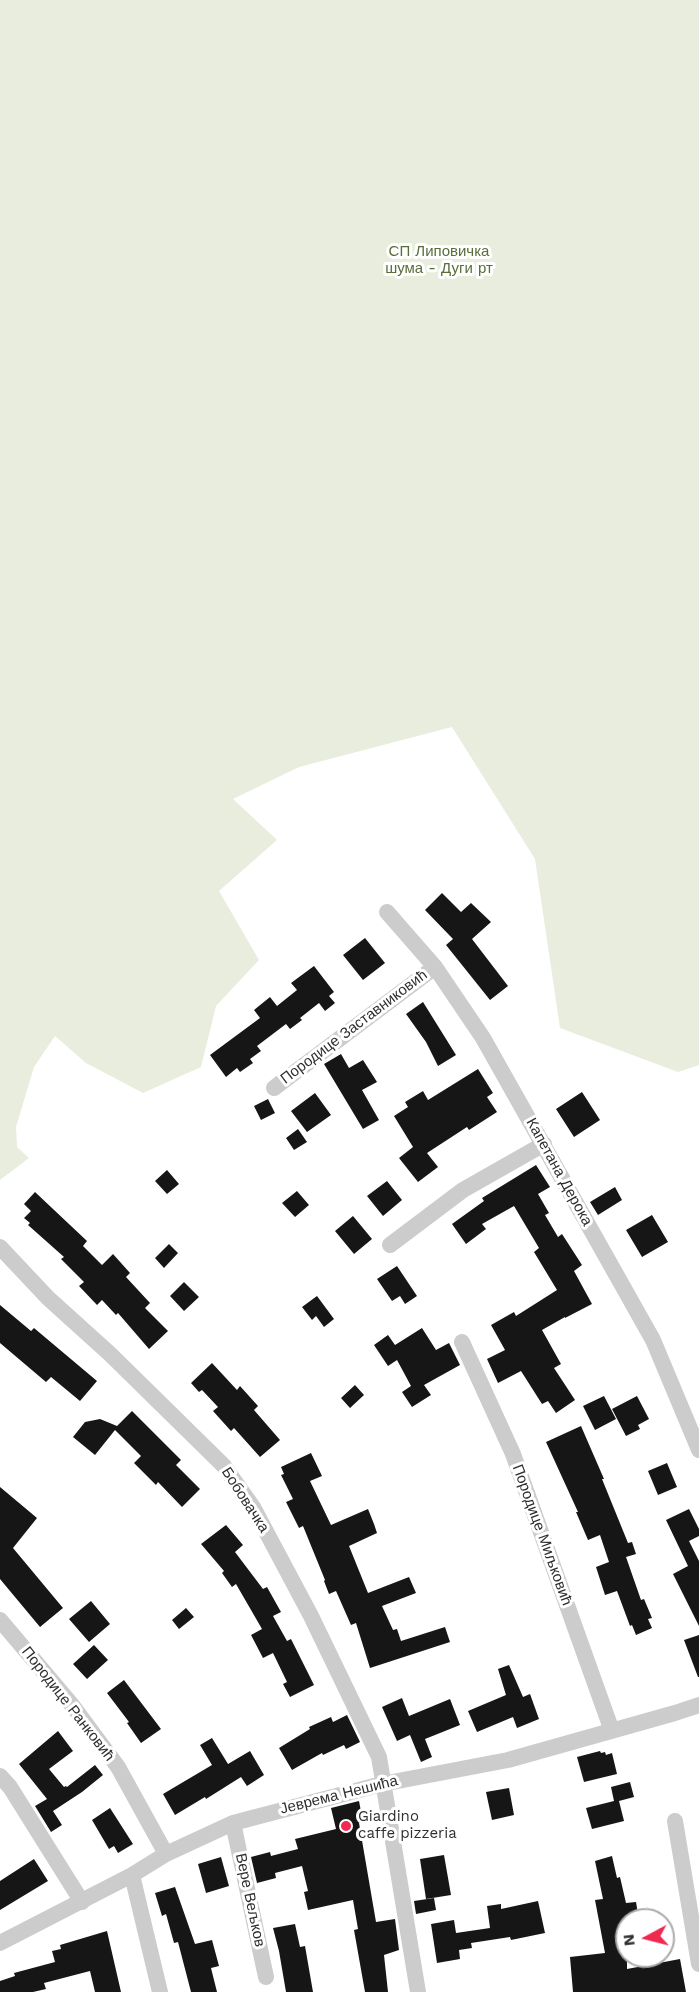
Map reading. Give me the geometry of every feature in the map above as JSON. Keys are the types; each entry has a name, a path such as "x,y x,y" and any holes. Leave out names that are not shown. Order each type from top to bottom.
{"street":[{"name":"Капетана Дерока","path":"387,912 435,967 483,1038 653,1340 699,1450"},
{"name":"Породице Заставниковић","path":"273,1088 435,967"},
{"path":"390,1245 464,1190 544,1144"},
{"name":"Бобовачка","path":"0,1247 48,1298 110,1354 224,1466 253,1507 311,1616 379,1757 418,1992"},
{"name":"Породице Миљковић","path":"462,1342 513,1454 612,1731"},
{"name":"Породице Ранковић","path":"0,1620 72,1705 118,1767 166,1854"},
{"name":"Јеврема Нешића","path":"0,1943 82,1902 166,1854 233,1823 382,1784 508,1760 699,1705"},
{"path":"0,1776 10,1787 82,1902"},
{"path":"675,1821 699,1964"},
{"name":"Вере Вељков","path":"233,1823 266,1977"},
{"path":"132,1875 160,1992"}],"green space":[{"name":"СП Липовичка шума - Дуги рт","path":"0,0 699,0 699,1065 678,1072 560,1028 535,859 452,727 299,767 233,799 277,840 219,891 259,960 216,1006 201,1067 143,1093 86,1063 55,1036 34,1067 16,1127 17,1147 29,1158 0,1180"}],"building":[{"path":"442,893 461,912 471,903 491,922 472,939 508,986 490,1000 446,945 453,939 425,910"},
{"path":"365,938 385,963 363,980 343,955"},
{"path":"314,966 334,992 329,996 335,1003 325,1011 319,1003 290,1029 286,1024 257,1046 261,1051 250,1059 253,1063 240,1072 237,1068 226,1077 210,1055 260,1018 254,1010 270,997 277,1006 297,990 291,983"},
{"path":"423,1002 456,1055 438,1066 426,1042 406,1014"},
{"path":"341,1054 349,1068 363,1060 377,1082 362,1090 379,1120 363,1129 324,1064"},
{"path":"478,1069 493,1093 487,1097 497,1112 469,1130 467,1127 427,1153 438,1167 418,1182 399,1158 413,1147 394,1116 408,1107 405,1102 423,1091 428,1100"},
{"path":"582,1092 600,1120 574,1137 556,1109"},
{"path":"315,1093 331,1115 307,1132 291,1111"},
{"path":"268,1099 275,1113 261,1120 254,1106"},
{"path":"298,1129 307,1142 294,1150 286,1138"},
{"path":"536,1165 550,1187 538,1194 549,1213 545,1215 558,1237 562,1234 582,1265 574,1271 592,1304 542,1330 561,1364 554,1368 575,1400 556,1413 548,1401 542,1404 521,1371 498,1383 487,1359 505,1350 491,1325 514,1312 516,1316 557,1290 534,1252 539,1248 514,1206 482,1224 486,1229 466,1244 452,1224 484,1201 482,1198"},
{"path":"167,1170 179,1184 167,1194 155,1181"},
{"path":"387,1181 402,1200 383,1216 367,1196"},
{"path":"615,1187 622,1200 598,1215 590,1202"},
{"path":"297,1191 309,1205 295,1217 282,1203"},
{"path":"35,1192 87,1241 83,1246 102,1265 113,1254 130,1273 126,1277 150,1303 145,1308 168,1331 149,1349 118,1313 116,1315 102,1300 97,1305 79,1286 84,1282 61,1259 64,1257 28,1225 30,1223 24,1218 31,1211 24,1204"},
{"path":"652,1215 668,1242 642,1257 626,1230"},
{"path":"353,1216 372,1239 354,1254 335,1231"},
{"path":"169,1244 178,1253 164,1268 155,1258"},
{"path":"397,1266 417,1296 405,1304 400,1296 392,1301 377,1279"},
{"path":"184,1282 199,1297 184,1311 170,1296"},
{"path":"317,1296 334,1319 324,1327 316,1316 312,1320 302,1307"},
{"path":"0,1305 31,1331 34,1328 97,1381 80,1401 51,1377 46,1382 0,1343"},
{"path":"422,1328 436,1350 449,1343 460,1365 424,1385 431,1395 412,1407 402,1392 411,1386 397,1360 388,1366 374,1345 388,1335 395,1345"},
{"path":"212,1363 237,1390 240,1386 258,1406 254,1410 280,1440 260,1457 234,1428 231,1431 213,1411 218,1407 202,1390 199,1392 191,1383"},
{"path":"355,1385 364,1395 350,1408 341,1398"},
{"path":"604,1396 616,1419 595,1430 583,1406"},
{"path":"637,1396 649,1419 638,1425 640,1429 626,1436 612,1409"},
{"path":"132,1411 181,1460 176,1465 200,1489 182,1507 158,1482 156,1485 134,1463 141,1456 115,1430 95,1455 73,1437 85,1422 100,1419 117,1426"},
{"path":"581,1426 628,1543 632,1542 636,1554 626,1557 641,1600 644,1599 652,1618 648,1619 652,1628 636,1635 632,1625 630,1626 617,1591 605,1595 596,1567 609,1562 600,1535 588,1540 576,1512 578,1512 546,1442"},
{"path":"311,1453 322,1476 310,1481 331,1525 368,1509 377,1533 349,1546 368,1593 409,1577 416,1593 382,1606 393,1630 397,1629 401,1641 445,1627 450,1642 370,1668 356,1623 351,1625 336,1591 329,1594 303,1526 299,1528 286,1502 293,1499 281,1475 284,1474 281,1467"},
{"path":"667,1463 677,1487 658,1495 648,1471"},
{"path":"0,1487 37,1518 13,1548 63,1608 40,1627 0,1579"},
{"path":"689,1509 699,1529 699,1536 689,1541 699,1561 699,1626 673,1574 688,1566 666,1520"},
{"path":"226,1525 243,1545 235,1552 263,1589 267,1587 281,1612 273,1616 287,1641 291,1639 314,1685 290,1697 283,1684 287,1682 273,1653 263,1658 251,1635 262,1629 236,1584 232,1587 222,1573 224,1571 201,1544"},
{"path":"91,1601 110,1624 89,1642 69,1619"},
{"path":"186,1608 194,1617 179,1629 172,1620"},
{"path":"699,1635 699,1677 698,1677 684,1640"},
{"path":"94,1645 108,1660 87,1679 73,1664"},
{"path":"509,1665 523,1697 530,1694 539,1719 517,1728 513,1717 477,1732 468,1711 506,1695 498,1669"},
{"path":"124,1680 161,1729 141,1743 127,1723 129,1722 107,1693"},
{"path":"402,1698 409,1716 450,1699 460,1725 425,1739 432,1757 421,1762 410,1735 397,1741 382,1707"},
{"path":"347,1715 360,1742 346,1749 344,1745 323,1755 322,1753 292,1770 279,1748 310,1729 309,1727 331,1717 333,1722"},
{"path":"58,1731 73,1751 49,1769 64,1787 95,1765 103,1775 53,1811 62,1825 51,1832 35,1806 47,1799 19,1764"},
{"path":"212,1738 228,1764 250,1751 264,1775 247,1786 241,1777 175,1815 163,1794 212,1765 200,1745"},
{"path":"600,1751 605,1752 606,1755 612,1753 617,1774 584,1782 577,1757"},
{"path":"630,1782 634,1797 619,1801 624,1821 592,1829 586,1808 614,1801 611,1787"},
{"path":"509,1788 514,1815 492,1820 486,1792"},
{"path":"359,1801 363,1822 359,1823 376,1922 395,1919 399,1950 384,1955 388,1992 365,1992 354,1930 358,1929 353,1900 308,1910 304,1892 308,1891 302,1866 275,1873 276,1878 257,1883 251,1857 270,1852 271,1856 298,1849 295,1839 336,1829 331,1808"},
{"path":"110,1808 133,1844 118,1853 114,1846 109,1849 92,1820"},
{"path":"444,1855 451,1895 426,1899 420,1859"},
{"path":"612,1856 626,1903 636,1902 637,1908 615,1908 615,1968 675,1968 675,1960 680,1959 686,1992 573,1992 570,1957 605,1953 595,1900 603,1899 595,1861"},
{"path":"221,1857 229,1886 206,1893 198,1864"},
{"path":"34,1859 48,1881 0,1910 0,1881"},
{"path":"175,1887 195,1944 212,1940 219,1966 211,1968 217,1992 191,1992 178,1942 174,1943 166,1914 162,1916 155,1893"},
{"path":"434,1898 436,1910 416,1914 414,1901"},
{"path":"538,1901 545,1933 511,1940 510,1937 471,1943 472,1948 459,1950 460,1959 437,1963 431,1924 454,1920 456,1933 490,1928 487,1906 501,1904 501,1909"},
{"path":"295,1924 300,1947 305,1946 313,1992 286,1992 273,1928"},
{"path":"107,1931 121,1992 95,1992 90,1971 44,1983 46,1989 33,1992 0,1992 0,1981 15,1976 14,1973 55,1962 52,1951 61,1949 60,1945"}],"place":[{"name":"Giardino caffe pizzeria","path":"346,1826"}]}
